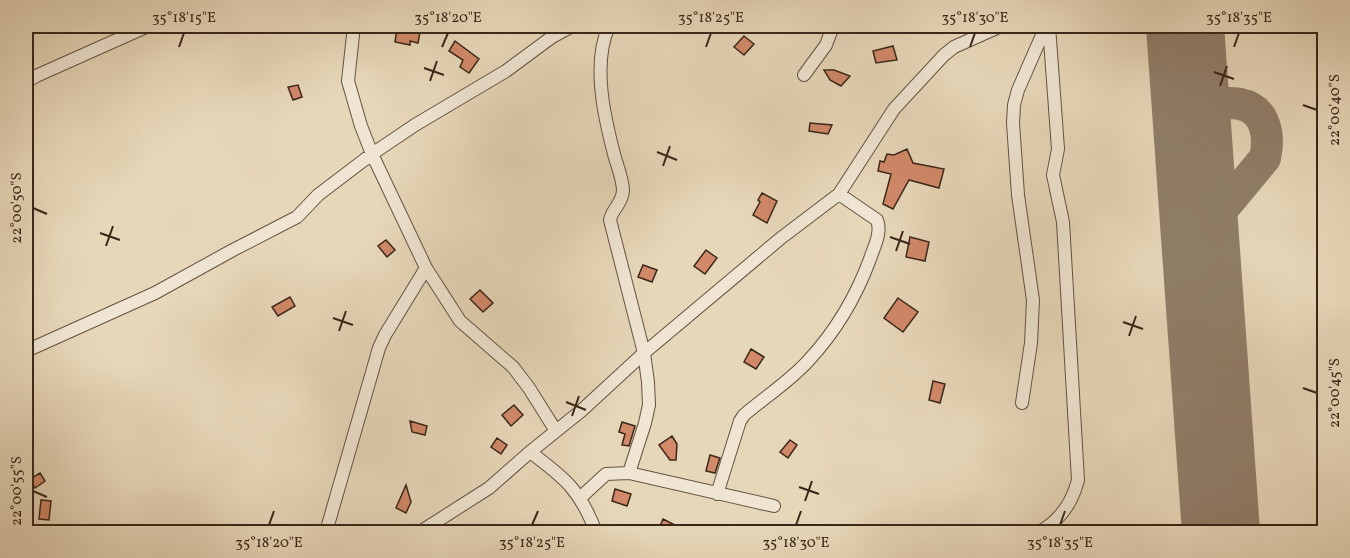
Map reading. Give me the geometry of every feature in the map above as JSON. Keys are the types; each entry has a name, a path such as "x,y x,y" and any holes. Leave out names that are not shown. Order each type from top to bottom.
{"street":[{"path":"26,82 148,26"},
{"path":"354,26 348,81 361,126 426,268 460,321 513,367 556,431"},
{"path":"26,351 155,293 297,218 318,195 372,154 415,125 506,71 552,37 572,26"},
{"path":"609,26 603,45 601,73 603,109 623,189 619,207 610,220 644,353 648,382 649,405 629,473"},
{"path":"804,75 826,45 833,26"},
{"path":"420,532 478,497 581,411 644,353 782,238 839,194 894,109 944,55 954,47 1001,26"},
{"path":"1022,403 1031,343 1033,300 1018,195 1014,105 1018,90 1047,26"},
{"path":"1039,532 1064,512 1074,495 1078,480 1063,222 1053,175 1058,149 1047,26"},
{"path":"717,494 740,421 744,415 807,362 844,316 862,279 876,242 878,222 877,219 839,194"},
{"path":"326,532 379,348 426,268"},
{"path":"530,452 554,470 576,492 596,532"},
{"path":"580,498 606,474 629,473 774,506"}],"building":[{"path":"397,28 420,32 418,43 410,41 410,45 395,42"},
{"path":"744,36 754,44 744,55 734,47"},
{"path":"455,41 479,59 469,73 460,67 463,60 449,51"},
{"path":"893,46 897,60 876,63 873,51"},
{"path":"824,70 834,70 850,76 841,86 830,80"},
{"path":"298,85 302,97 293,100 288,87"},
{"path":"810,123 832,125 828,134 809,131"},
{"path":"907,149 913,163 944,169 939,188 909,180 893,209 883,204 891,174 878,171 880,161 884,162 887,154 894,155"},
{"path":"762,193 777,201 767,223 753,215"},
{"path":"910,237 929,242 925,261 906,257"},
{"path":"386,240 395,250 387,257 378,246"},
{"path":"706,250 717,258 705,274 694,266"},
{"path":"643,265 657,270 652,282 638,277"},
{"path":"480,290 493,303 483,312 470,299"},
{"path":"290,297 295,306 278,316 272,307"},
{"path":"898,298 918,312 903,332 884,318"},
{"path":"751,349 764,357 756,369 744,362"},
{"path":"933,381 945,384 940,403 929,400"},
{"path":"514,405 523,415 511,426 502,415"},
{"path":"410,421 427,426 425,435 412,432"},
{"path":"622,422 635,426 629,446 622,445 625,434 619,432"},
{"path":"672,436 677,444 676,460 670,460 659,445"},
{"path":"497,438 507,445 501,454 491,447"},
{"path":"790,440 797,445 788,458 780,452"},
{"path":"710,455 720,458 715,473 706,471"},
{"path":"40,473 45,481 35,488 30,479"},
{"path":"406,485 411,502 406,513 396,508"},
{"path":"615,489 631,494 627,506 612,501"},
{"path":"41,500 51,501 49,520 39,519"},
{"path":"663,519 675,525 672,532 659,528"}],"taxiway":[{"path":"1191,106 1228,103 1249,107 1261,117 1267,141 1265,158 1212,222 1201,242"}],"runway":[{"path":"1185,26 1221,532"}]}
